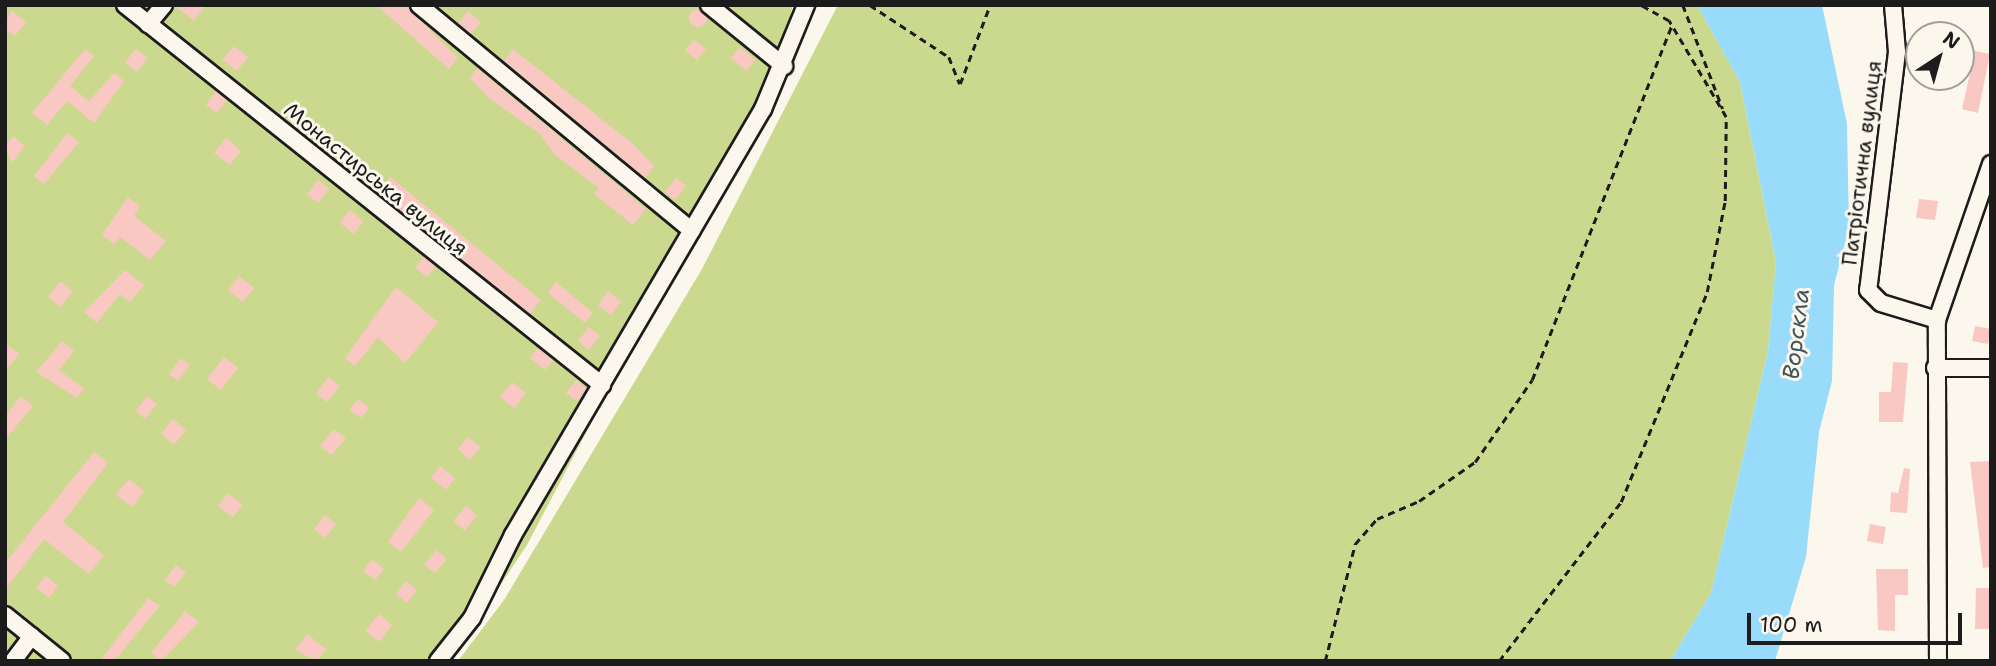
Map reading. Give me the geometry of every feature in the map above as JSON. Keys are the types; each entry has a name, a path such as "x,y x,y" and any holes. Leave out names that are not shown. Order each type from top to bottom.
{"street":[{"name":"Монастирська вулиця","path":"125,5 601,385"},
{"path":"148,24 164,5"},
{"path":"419,5 692,231"},
{"path":"709,5 784,66"},
{"path":"438,661 472,618 601,385 692,231 784,66 806,5"},
{"name":"Патріотична вулиця","path":"1892,5 1897,52 1868,290 1881,303 1937,320"},
{"path":"1938,661 1935,368 1937,320 1991,164"},
{"path":"1935,368 1991,368"},
{"path":"5,615 62,661"},
{"path":"12,661 32,636"}],"path":[{"path":"870,5 949,57 960,84 990,5"},
{"path":"1640,5 1672,25 1726,117"},
{"path":"1500,661 1621,502 1654,429 1707,292 1725,201 1726,117 1683,5"},
{"path":"1325,661 1355,544 1377,519 1419,501 1475,462 1532,380 1672,25"}],"green space":[{"path":"5,5 793,5 777,69 527,545 450,661 5,661"},
{"path":"838,5 1697,5 1740,82 1776,262 1768,351 1711,593 1670,661 458,661 504,600 702,269"}],"water":[{"name":"Ворскла","path":"1697,5 1822,5 1847,124 1849,228 1834,285 1832,381 1819,432 1806,557 1775,661 1670,661 1711,593 1768,351 1776,262 1740,82"}],"building":[{"path":"174,5 206,5 194,21"},
{"path":"376,5 405,5 458,58 449,69"},
{"path":"698,9 704,12 707,18 704,24 698,27 692,24 689,18 692,12"},
{"path":"11,10 26,22 15,36 5,29"},
{"path":"468,11 481,22 471,34 458,24"},
{"path":"694,40 706,49 697,60 685,51"},
{"path":"234,46 248,57 237,71 222,60"},
{"path":"740,47 755,60 747,71 731,58"},
{"path":"85,49 94,56 70,86 89,101 114,73 124,81 94,123 67,101 47,125 32,113"},
{"path":"136,49 147,58 137,72 125,62"},
{"path":"513,49 633,144 654,166 645,178 504,61"},
{"path":"1975,51 1990,54 1978,113 1962,109 1966,91 1975,91"},
{"path":"477,68 646,209 633,225 594,194 599,188 554,154 540,134 489,98 470,78"},
{"path":"216,91 227,100 217,113 206,105"},
{"path":"67,133 79,142 44,184 34,176"},
{"path":"13,136 25,146 12,163 5,146"},
{"path":"226,138 241,151 230,165 214,153"},
{"path":"339,141 350,149 342,159 331,150"},
{"path":"390,177 541,300 530,314 397,208 403,201 383,186"},
{"path":"676,177 686,186 675,200 665,192"},
{"path":"318,180 329,189 318,203 307,194"},
{"path":"128,197 140,207 134,216 166,241 150,260 120,237 114,244 102,235"},
{"path":"1919,199 1938,201 1935,220 1916,218"},
{"path":"350,210 363,221 354,234 340,223"},
{"path":"424,257 436,266 427,277 415,268"},
{"path":"125,270 144,285 130,302 120,294 97,323 84,312"},
{"path":"239,276 254,288 243,302 228,290"},
{"path":"60,281 73,291 60,307 48,297"},
{"path":"556,282 593,313 585,323 548,293"},
{"path":"396,287 438,322 405,363 378,337 355,366 345,358"},
{"path":"608,291 621,302 611,315 598,305"},
{"path":"1975,326 1991,329 1988,344 1972,341"},
{"path":"589,327 600,336 589,350 578,341"},
{"path":"62,341 74,351 59,370 84,389 77,398 36,372"},
{"path":"5,343 19,354 5,372"},
{"path":"538,348 553,360 545,370 530,358"},
{"path":"224,357 238,368 221,390 207,379"},
{"path":"181,358 190,365 178,381 169,374"},
{"path":"1893,362 1908,363 1903,422 1879,422 1879,392 1891,392"},
{"path":"328,377 340,386 327,402 316,393"},
{"path":"576,380 587,389 577,401 566,393"},
{"path":"512,382 526,393 514,408 500,397"},
{"path":"21,396 33,406 5,440 5,416"},
{"path":"147,396 157,404 145,419 136,411"},
{"path":"358,399 369,408 361,418 349,410"},
{"path":"173,419 186,430 174,445 161,434"},
{"path":"334,429 346,438 332,455 320,446"},
{"path":"468,437 481,447 470,460 458,449"},
{"path":"94,452 108,463 63,522 104,555 89,574 44,539 5,590 5,563"},
{"path":"1991,461 1991,567 1983,568 1970,462"},
{"path":"440,466 455,478 446,490 431,478"},
{"path":"1904,468 1910,469 1907,513 1890,512 1891,492 1898,493"},
{"path":"129,479 144,491 132,507 116,495"},
{"path":"228,493 243,505 233,517 218,506"},
{"path":"419,498 434,510 401,552 388,542"},
{"path":"466,506 477,515 465,531 453,521"},
{"path":"325,515 336,524 325,538 314,529"},
{"path":"1870,524 1886,527 1883,544 1867,541"},
{"path":"436,550 447,559 435,573 424,565"},
{"path":"372,559 384,569 375,580 363,571"},
{"path":"176,565 186,572 174,587 165,580"},
{"path":"1876,569 1908,569 1908,595 1895,595 1895,631 1878,630"},
{"path":"46,576 58,586 49,598 36,588"},
{"path":"406,581 417,590 407,603 396,594"},
{"path":"1976,588 1991,588 1991,629 1975,629"},
{"path":"148,598 160,606 114,661 100,661"},
{"path":"185,611 199,622 161,661 151,653"},
{"path":"379,614 392,625 379,642 365,631"},
{"path":"307,634 326,649 317,661 295,650"}]}
